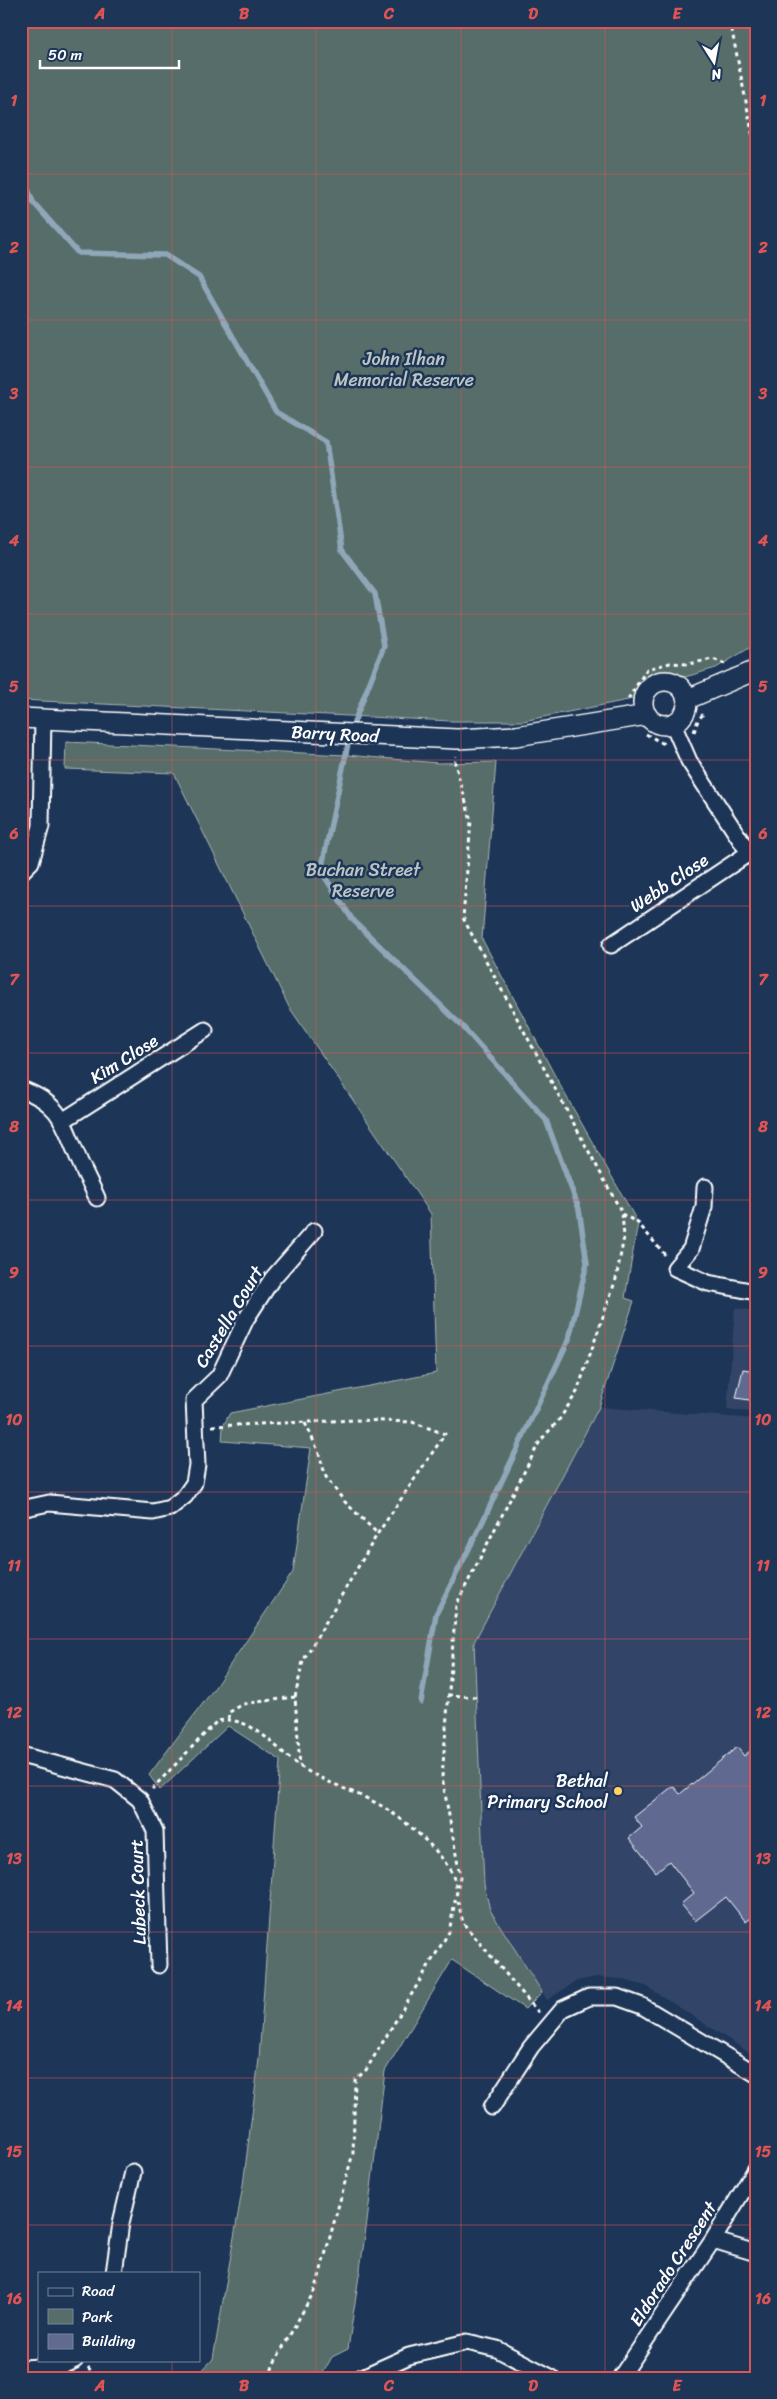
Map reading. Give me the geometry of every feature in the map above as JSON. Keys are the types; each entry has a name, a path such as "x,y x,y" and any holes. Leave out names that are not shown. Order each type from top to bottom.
{"street":[{"path":"688,699 756,670"},
{"path":"660,680 675,682 685,692 688,699 686,711 672,724 658,724 647,715 643,701 644,694 654,683 660,680"},
{"name":"Barry Road","path":"21,718 380,737 457,739 516,736 647,715"},
{"path":"21,872 31,862 41,826 43,719"},
{"path":"672,724 689,762 752,856"},
{"name":"Webb Close","path":"611,945 752,856"},
{"name":"Kim Close","path":"64,1120 205,1030"},
{"path":"21,1089 51,1105 64,1120 80,1163 97,1198"},
{"path":"705,1187 704,1207 691,1249 675,1268 708,1283 756,1292"},
{"name":"Castella Court","path":"21,1509 49,1503 153,1512 170,1508 186,1496 194,1483 197,1465 197,1427 194,1400 219,1376 246,1319 272,1279 314,1231"},
{"name":"Lubeck Court","path":"21,1755 115,1780 140,1800 155,1831 158,1965"},
{"path":"492,2107 531,2047 564,2009 589,1997 617,1997 642,2006 756,2074"},
{"name":"Eldorado Crescent","path":"620,2378 713,2240 756,2169"},
{"path":"114,2272 121,2223 133,2172"},
{"path":"713,2240 756,2253"},
{"path":"360,2378 409,2356 467,2342 496,2349 552,2378"},
{"path":"21,2368 62,2366 71,2362"}],"path":[{"path":"730,21 756,152"},
{"path":"621,702 628,699 647,669 670,663 688,664"},
{"path":"270,2378 273,2365 316,2288 353,2153 355,2080 366,2070 448,1932 457,1898 460,1876 442,1777 456,1606 540,1441 559,1420 577,1392 616,1279 624,1238 622,1213 463,918 470,821 455,763 457,739"},
{"path":"622,1213 638,1223 658,1244 675,1268"},
{"path":"197,1427 356,1420 412,1422 445,1434 378,1533 303,1661 295,1697 300,1766"},
{"path":"305,1423 317,1448 326,1477 344,1501 378,1533"},
{"path":"448,1695 476,1696"},
{"path":"229,1719 228,1712 243,1704 295,1697"},
{"path":"140,1800 217,1721 229,1719 243,1722 300,1766 331,1784 380,1805 411,1828 446,1864 454,1879 463,1923 550,2025"}],"shaded area":[{"path":"735,1308 756,1311 756,1412 727,1410"},
{"name":"Bethal Primary School","path":"599,1407 756,1419 756,2057 646,1986 620,1979 596,1977 577,1981 547,2000 490,1910 484,1885 474,1642"}],"green space":[{"name":"John Ilhan Memorial Reserve","path":"21,21 756,21 756,644 716,668 685,677 661,672 647,678 633,699 523,721 451,721 21,700"},
{"name":"Buchan Street Reserve","path":"66,742 346,755 438,763 496,762 482,939 561,1087 638,1223 625,1298 634,1301 599,1407 474,1642 484,1885 490,1910 542,1992 525,2009 452,1960 385,2071 367,2222 348,2349 332,2357 320,2378 195,2378 213,2359 243,2185 259,2059 280,1760 228,1726 160,1790 149,1775 213,1690 293,1572 311,1448 222,1441 223,1426 230,1413 436,1373 431,1214 289,1007 174,773 65,769"}],"building":[{"path":"743,1369 756,1371 756,1401 736,1398"},
{"path":"756,1746 756,1914 746,1922 726,1897 695,1921 681,1904 694,1893 669,1861 656,1872 629,1838 642,1827 634,1817 673,1786 680,1794 737,1747 744,1756"}],"waterway":[{"path":"21,171 33,202 78,253 165,255 199,277 276,412 326,442 342,550 375,594 384,646 351,730 321,871 352,919 463,1027 546,1120 579,1209 587,1263 569,1339 482,1523 436,1614 421,1702"}],"place":[{"name":"Bethal Primary School","path":"618,1791"}]}
